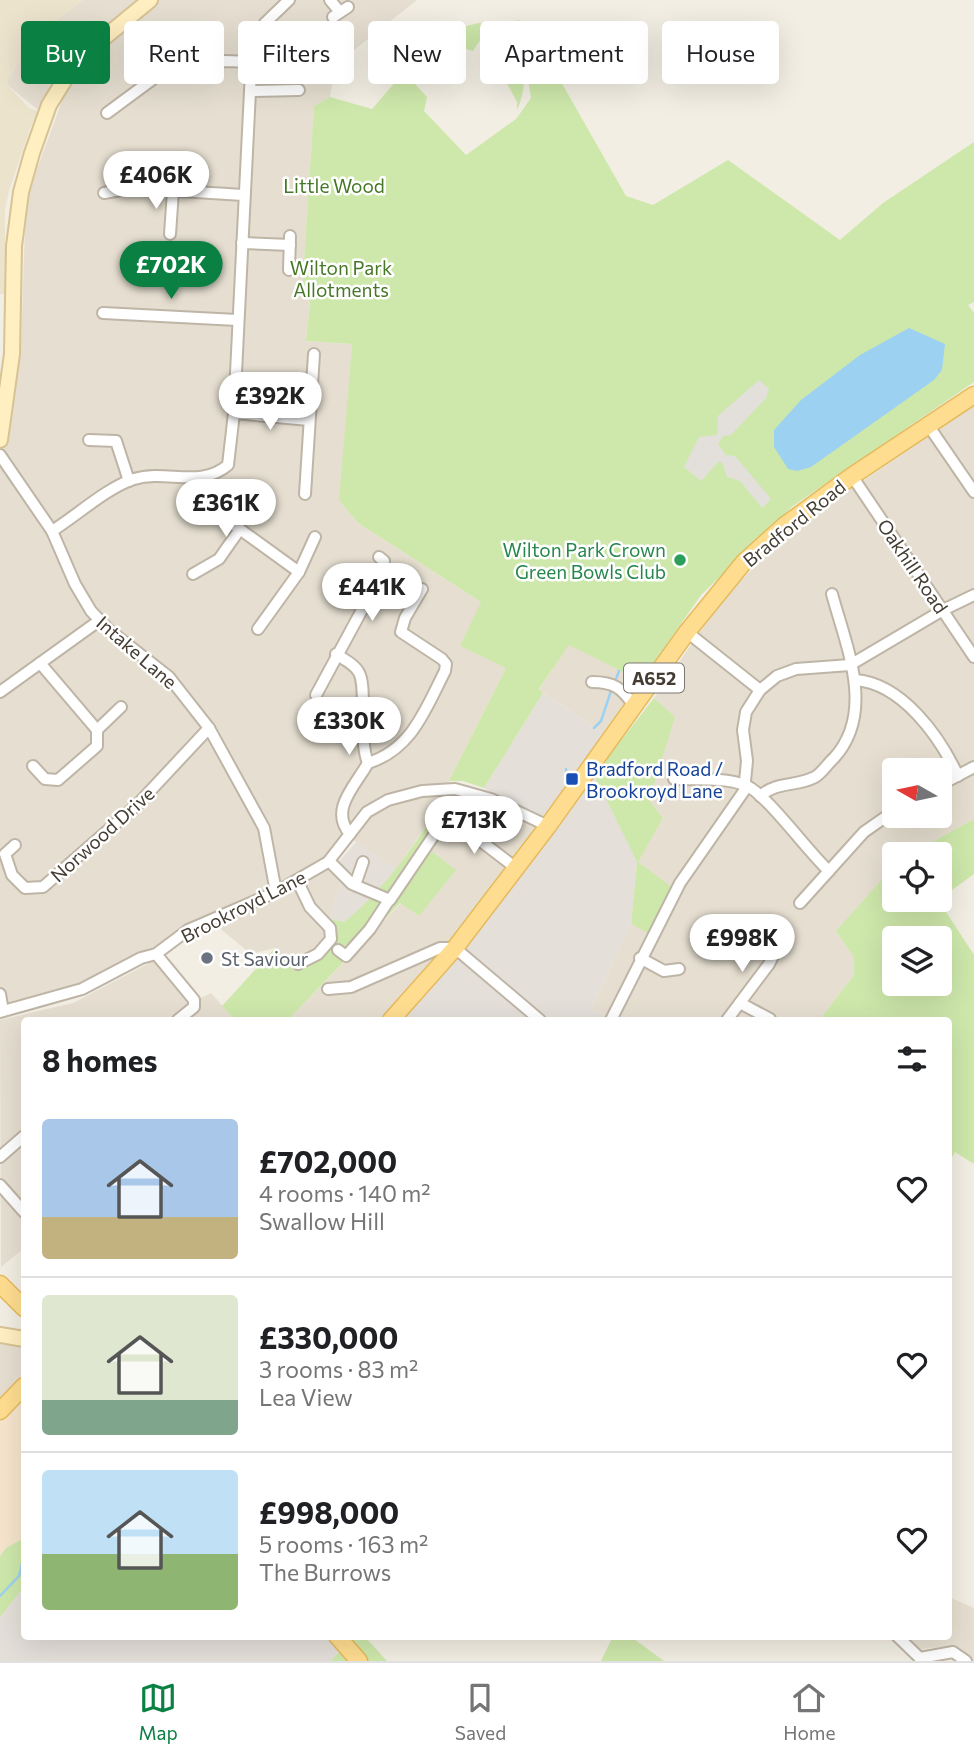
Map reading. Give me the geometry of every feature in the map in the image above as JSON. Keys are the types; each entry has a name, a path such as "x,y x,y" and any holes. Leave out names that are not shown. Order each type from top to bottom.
{"main road":[{"name":"Bradford Road","path":"394,1017 455,948 548,826 687,632 744,562 784,526 852,476 974,395"},
{"path":"0,1284 21,1305"},
{"path":"0,1411 21,1389"},
{"path":"341,1640 359,1661"}],"street":[{"path":"0,440 2,402 12,354 7,306 20,192 49,105 77,60 150,0"},
{"path":"267,21 289,0"},
{"path":"330,0 340,12"},
{"path":"107,113 146,84"},
{"path":"52,531 129,481 165,476 197,479 217,474 228,465 234,413 250,84"},
{"path":"250,91 299,91"},
{"path":"104,193 132,188 243,195"},
{"path":"170,234 173,191"},
{"path":"242,243 290,240 289,270"},
{"path":"103,313 237,320"},
{"path":"305,494 314,354"},
{"path":"234,413 309,420"},
{"path":"928,425 974,492"},
{"path":"89,440 116,441 129,481"},
{"name":"Intake Lane","path":"0,455 52,531 75,584 100,620 169,677 209,728 264,828 276,892"},
{"name":"Oakhill Road","path":"852,476 974,657"},
{"path":"197,479 198,491 205,504 299,572"},
{"path":"193,574 219,559 240,529"},
{"path":"258,629 299,572 315,537"},
{"path":"316,695 383,572 384,561 379,557"},
{"path":"351,834 342,823 340,813 368,762 382,758 404,743 445,671 446,664 442,659 401,632 405,618 422,589"},
{"path":"760,796 776,784 816,777 841,750 853,727 855,680 832,594"},
{"path":"612,1017 640,958 694,859 733,809 746,785 747,761 743,730 746,712 760,690 776,676 796,669 850,665 943,610 974,596"},
{"path":"0,692 100,620"},
{"path":"687,632 760,690"},
{"path":"336,654 351,663 362,678 363,746 368,762"},
{"path":"33,766 45,779 58,780 97,746 97,730 40,663"},
{"path":"855,680 867,681 894,695 923,722 946,751 958,776"},
{"path":"592,682 608,682 623,690 634,706"},
{"path":"97,730 121,707"},
{"name":"Norwood Drive","path":"15,845 5,854 12,875 25,888 43,887 138,804 209,728"},
{"path":"952,779 974,767"},
{"path":"674,779 746,785 760,796 804,848 829,871"},
{"name":"Brookroyd Lane","path":"2,1011 73,992 141,958 156,954 188,930 276,892 329,861 367,813 388,800 422,791 455,789 492,799 548,826"},
{"path":"452,819 516,868"},
{"path":"800,903 864,832 882,819"},
{"path":"338,950 346,956 370,929 434,835"},
{"path":"329,861 355,885 389,900"},
{"path":"355,885 363,862"},
{"path":"297,880 310,906 330,928 331,939 318,954 298,964"},
{"path":"729,1017 769,964 780,942"},
{"path":"328,989 351,987 440,948 455,948 536,1017"},
{"path":"156,954 194,1000 194,1007 182,1017"},
{"path":"640,958 664,971 678,969"},
{"path":"0,994 2,1011"},
{"path":"740,1003 766,1017"},
{"path":"0,1157 21,1139"},
{"path":"0,1185 20,1199"},
{"path":"0,1335 21,1338"},
{"path":"901,1640 922,1660 953,1652 965,1661"}],"shaded area":[{"path":"0,0 83,0 56,21 21,21 21,60 7,80 10,88 29,108 40,112 31,126 9,191 5,210 5,294 0,294"},
{"path":"83,0 417,0 391,21 368,21 368,39 354,50 354,21 238,21 238,84 332,84 330,97 314,106 302,291 311,291 306,341 352,344 340,501 358,523 481,602 506,668 449,781 449,794 396,869 344,834 326,858 340,885 330,919 328,939 315,951 290,966 275,948 251,954 206,917 156,950 136,953 77,986 0,1007 0,463 21,344 26,199 62,101 38,110 5,83 21,60 21,84 110,84 110,21 56,21"},
{"path":"759,380 769,389 766,398 731,435 723,436 718,444 726,455 735,456 771,499 762,508 740,481 727,477 723,464 719,461 701,481 684,467 699,437 717,435 718,416"},
{"path":"974,406 974,819 932,842 882,842 882,880 837,931 853,956 854,975 822,1017 607,1017 591,1009 631,924 655,937 678,892 637,862 663,818 649,800 674,717 654,698 723,599 763,558 848,491"},
{"path":"569,644 641,681 603,733 539,690"},
{"path":"543,693 603,733 545,818 484,788"},
{"path":"594,775 637,862 631,924 591,1009 607,1017 400,1017"},
{"path":"471,798 486,801 538,827 423,977 384,1017 291,1017 401,903 419,916 430,851"},
{"path":"356,842 396,869 366,906 344,922 330,919 340,885 332,870"},
{"path":"155,960 188,1004 211,993 232,1017 21,1017 21,1250 1,1267 0,1020 73,1003"},
{"path":"0,1343 21,1346 21,1379 0,1401"},
{"path":"21,1400 21,1540 6,1548 0,1556 0,1421"},
{"path":"21,1591 21,1640 330,1640 340,1652 330,1661 0,1661 0,1617"},
{"path":"952,1598 974,1608 974,1661 953,1646 920,1649 910,1640 952,1640"}],"green space":[{"path":"480,23 480,40 473,51 466,49 466,26"},
{"path":"394,84 415,84 427,97 424,111 466,155 516,119 531,98 529,84 562,84 626,196 653,205 728,160 840,240 883,203 974,142 974,302 968,305 974,313 974,382 793,506 701,595 641,681 569,645 539,689 543,693 484,788 463,781 449,781 506,668 460,646 481,602 358,523 339,500 352,344 306,341 311,292 302,291 314,106 330,97 372,109"},
{"path":"507,84 524,84 517,110 517,102"},
{"path":"654,698 675,717 649,800 663,818 638,862 672,887 649,934 631,924 637,862 594,775"},
{"path":"449,794 471,798 431,851 456,870 419,916 400,903 291,1017 232,1017 222,1006 275,948 290,966 318,948 326,937 330,919 344,922 360,909 401,862"},
{"path":"974,819 974,874 952,890 952,842 932,842"},
{"path":"882,879 882,912 946,912 974,955 974,1164 955,1152 952,1158 952,1017 822,1017 854,975 853,956 836,931"},
{"path":"21,1540 21,1591 0,1617 0,1556 6,1548"},
{"path":"353,1640 368,1640 387,1661 330,1661"},
{"path":"611,1640 635,1640 664,1661 601,1661"}],"water":[{"path":"909,328 945,344 942,370 934,380 811,467 797,471 788,469 774,447 774,430 801,400 860,355"}],"waterway":[{"path":"616,679 619,671"},
{"path":"594,728 601,721 611,691"},
{"path":"566,769 568,779"},
{"path":"0,1596 19,1576 21,1568"}],"place":[{"name":"Wilton Park Crown Green Bowls Club","path":"680,560"},
{"name":"Bradford Road / Brookroyd Lane","path":"572,779"},
{"name":"St Saviour","path":"207,958"}],"park label":[{"name":"Little Wood","path":"334,185"},
{"name":"Wilton Park Allotments","path":"341,278"}]}
